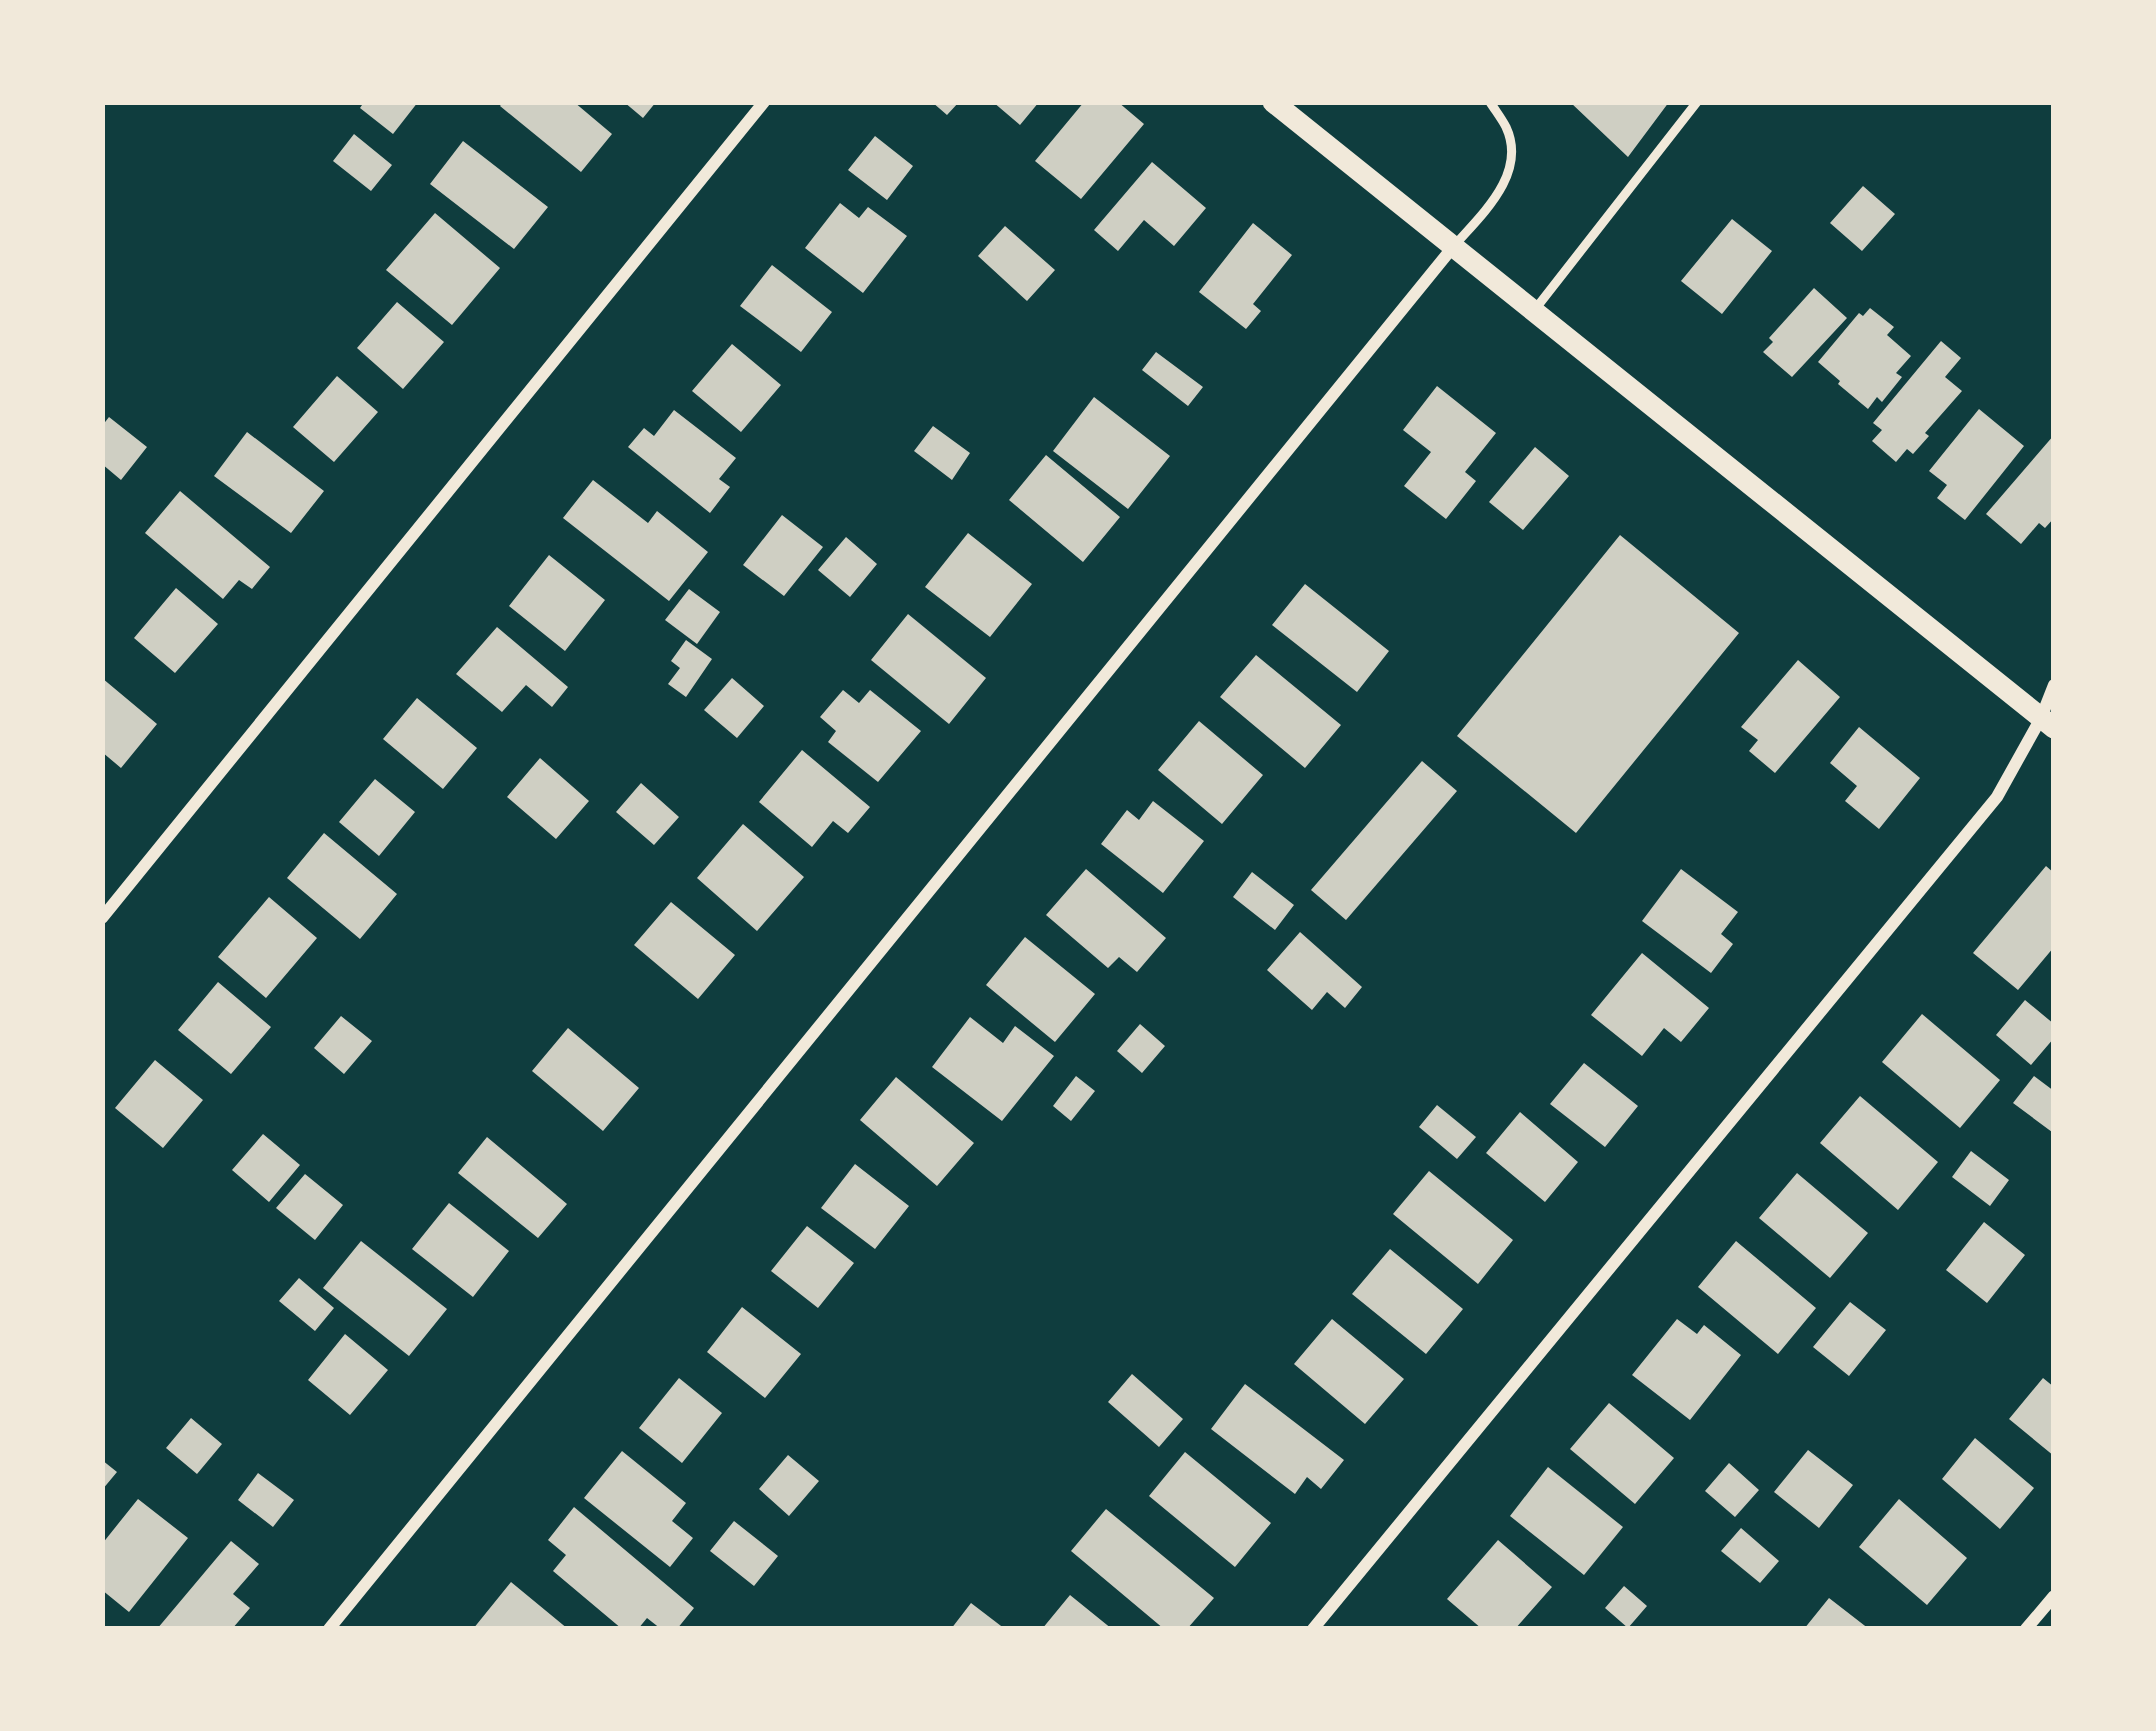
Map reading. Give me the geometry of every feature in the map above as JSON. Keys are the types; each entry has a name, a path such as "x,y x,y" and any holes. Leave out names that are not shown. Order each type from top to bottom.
{"street":[{"path":"102,918 764,102"},
{"path":"1273,102 2048,723"},
{"path":"329,1629 1453,247"},
{"path":"1313,1629 1997,797 2048,723 2054,685"},
{"path":"2026,1629 2054,1595"}],"lane":[{"path":"1453,247 1496,197 1510,170 1508,131 1490,102"},
{"path":"1533,312 1697,102"}],"building":[{"path":"364,102 418,102 393,134 360,108"},
{"path":"503,102 574,102 612,134 581,172 500,106"},
{"path":"624,102 656,102 643,118"},
{"path":"932,102 959,102 947,115"},
{"path":"993,102 1039,102 1020,125"},
{"path":"1084,102 1118,102 1144,124 1081,199 1035,161"},
{"path":"1570,102 1669,102 1628,157"},
{"path":"354,134 392,165 371,191 333,161"},
{"path":"875,136 913,166 887,200 848,170"},
{"path":"463,141 548,207 514,249 430,184"},
{"path":"1152,162 1206,208 1174,246 1144,220 1118,251 1094,230"},
{"path":"1863,186 1895,214 1862,251 1830,223"},
{"path":"840,203 859,218 868,207 907,236 863,293 805,248"},
{"path":"435,213 500,268 452,325 386,270"},
{"path":"1732,219 1772,251 1722,314 1681,281"},
{"path":"1253,223 1292,255 1253,304 1261,311 1246,329 1199,292"},
{"path":"1005,226 1055,270 1027,301 978,256"},
{"path":"772,265 832,312 801,352 740,306"},
{"path":"1814,288 1847,318 1792,377 1763,352 1773,342 1769,338"},
{"path":"397,302 444,342 403,389 357,348"},
{"path":"1870,308 1894,327 1887,335 1911,356 1896,373 1902,377 1882,402 1877,397 1868,409 1818,362 1859,313 1863,316"},
{"path":"1941,341 1961,358 1945,377 1962,391 1913,454 1907,449 1896,462 1872,441 1882,430 1873,423"},
{"path":"732,344 781,385 741,432 692,391"},
{"path":"1156,352 1203,387 1188,406 1142,370"},
{"path":"337,376 378,412 334,462 293,427"},
{"path":"1437,386 1496,433 1465,472 1476,481 1446,519 1404,486 1431,452 1403,430"},
{"path":"1094,397 1170,456 1128,509 1053,451"},
{"path":"1979,409 2024,446 1965,520 1937,498 1947,485 1929,471"},
{"path":"674,410 736,458 719,479 730,487 710,513 628,447 644,428 654,436"},
{"path":"109,417 147,447 121,480 102,464 102,426"},
{"path":"933,426 970,453 952,480 914,451"},
{"path":"247,432 324,491 291,533 214,476"},
{"path":"2054,435 2054,518 2045,528 2039,523 2021,544 1986,514"},
{"path":"1535,447 1569,476 1523,530 1489,502"},
{"path":"1046,455 1120,517 1083,562 1009,500"},
{"path":"593,480 648,523 657,511 708,552 669,601 563,518"},
{"path":"180,491 270,567 252,589 239,580 223,599 145,533"},
{"path":"782,515 823,547 784,596 743,565"},
{"path":"968,533 1032,584 990,637 925,587"},
{"path":"1620,535 1739,633 1576,833 1457,736"},
{"path":"846,537 877,564 850,597 818,570"},
{"path":"549,555 605,600 565,651 509,606"},
{"path":"1305,584 1389,651 1357,692 1272,625"},
{"path":"176,588 218,624 175,673 134,638"},
{"path":"689,589 720,612 697,644 665,620"},
{"path":"908,614 986,678 949,724 871,660"},
{"path":"497,627 568,687 552,707 526,685 502,712 456,674"},
{"path":"686,640 712,659 686,697 668,684 680,668 671,661"},
{"path":"1256,655 1341,725 1305,768 1220,697"},
{"path":"1798,660 1840,697 1775,773 1749,751 1758,740 1741,727"},
{"path":"102,678 157,724 121,768 102,752"},
{"path":"732,678 764,706 737,738 704,710"},
{"path":"843,690 859,703 870,690 921,731 878,782 828,742 836,731 820,717"},
{"path":"417,698 477,748 443,789 383,739"},
{"path":"1199,721 1263,775 1222,824 1158,770"},
{"path":"1859,727 1920,778 1879,829 1845,801 1857,786 1830,763"},
{"path":"802,750 870,807 848,833 833,821 812,847 759,802"},
{"path":"540,758 589,801 556,839 507,797"},
{"path":"1422,761 1457,791 1346,920 1311,890"},
{"path":"375,779 415,812 379,856 339,822"},
{"path":"641,783 679,817 654,845 616,812"},
{"path":"1153,801 1204,841 1163,893 1101,844 1127,810 1139,820"},
{"path":"743,824 804,877 757,931 697,878"},
{"path":"324,833 397,894 360,939 287,878"},
{"path":"2046,866 2054,873 2054,947 2018,990 1973,953"},
{"path":"1086,869 1166,938 1137,972 1119,957 1108,968 1046,915"},
{"path":"1681,869 1738,912 1721,934 1733,944 1711,973 1642,921"},
{"path":"1252,872 1294,905 1275,930 1233,897"},
{"path":"269,897 317,938 266,998 218,957"},
{"path":"671,902 735,955 698,999 634,945"},
{"path":"1300,932 1362,987 1345,1008 1327,992 1312,1010 1267,970"},
{"path":"1025,937 1095,994 1055,1042 986,985"},
{"path":"1642,953 1709,1008 1681,1042 1664,1028 1642,1056 1591,1015"},
{"path":"218,982 271,1027 231,1074 178,1030"},
{"path":"2025,1000 2054,1024 2054,1038 2031,1065 1996,1035"},
{"path":"1922,1014 2000,1080 1960,1128 1882,1062"},
{"path":"341,1016 372,1041 344,1074 314,1048"},
{"path":"970,1017 1003,1043 1015,1026 1054,1056 1002,1121 932,1067"},
{"path":"1140,1024 1165,1046 1142,1073 1117,1051"},
{"path":"568,1028 639,1088 603,1131 532,1071"},
{"path":"155,1060 203,1100 163,1148 115,1108"},
{"path":"1584,1063 1638,1106 1605,1147 1550,1104"},
{"path":"1076,1076 1095,1091 1071,1121 1053,1106"},
{"path":"2034,1076 2054,1091 2052,1132 2013,1103"},
{"path":"896,1077 974,1143 937,1186 860,1120"},
{"path":"1860,1096 1938,1162 1898,1210 1820,1143"},
{"path":"1437,1105 1476,1137 1457,1159 1419,1127"},
{"path":"1520,1112 1578,1162 1545,1202 1486,1153"},
{"path":"263,1134 300,1165 269,1202 232,1170"},
{"path":"487,1137 567,1204 538,1238 458,1173"},
{"path":"1971,1151 2009,1180 1990,1206 1952,1177"},
{"path":"855,1164 909,1206 875,1249 821,1208"},
{"path":"1429,1171 1513,1240 1478,1284 1393,1214"},
{"path":"1797,1173 1868,1233 1830,1278 1759,1218"},
{"path":"305,1174 343,1205 315,1240 276,1208"},
{"path":"449,1203 509,1251 473,1297 412,1249"},
{"path":"1984,1222 2025,1255 1987,1303 1946,1270"},
{"path":"807,1226 854,1263 818,1308 771,1271"},
{"path":"361,1241 447,1309 409,1356 323,1288"},
{"path":"1736,1241 1816,1308 1778,1354 1698,1287"},
{"path":"1390,1249 1463,1309 1426,1354 1352,1294"},
{"path":"299,1278 334,1308 315,1331 279,1301"},
{"path":"1850,1302 1886,1330 1849,1376 1813,1347"},
{"path":"742,1307 801,1354 765,1398 707,1352"},
{"path":"1332,1319 1404,1379 1365,1424 1294,1364"},
{"path":"1677,1319 1697,1334 1704,1325 1741,1355 1690,1420 1632,1375"},
{"path":"345,1334 388,1370 350,1415 308,1380"},
{"path":"1132,1374 1183,1419 1159,1447 1108,1402"},
{"path":"679,1378 722,1413 682,1463 639,1428"},
{"path":"2043,1378 2054,1387 2054,1456 2009,1419"},
{"path":"1245,1384 1344,1460 1321,1489 1307,1477 1295,1494 1211,1429"},
{"path":"1609,1403 1674,1458 1635,1504 1570,1449"},
{"path":"191,1418 222,1444 197,1474 166,1448"},
{"path":"1975,1438 2034,1488 2000,1529 1942,1479"},
{"path":"1808,1450 1853,1485 1819,1528 1774,1492"},
{"path":"622,1451 686,1503 672,1521 693,1538 670,1567 584,1498"},
{"path":"1185,1452 1271,1523 1235,1567 1149,1496"},
{"path":"788,1455 819,1481 789,1516 759,1489"},
{"path":"102,1460 117,1472 102,1490"},
{"path":"1729,1463 1759,1490 1735,1517 1705,1491"},
{"path":"1548,1467 1623,1527 1584,1575 1510,1516"},
{"path":"258,1473 294,1500 273,1527 238,1500"},
{"path":"138,1499 188,1538 129,1612 102,1590 102,1544"},
{"path":"1899,1499 1967,1558 1927,1605 1859,1547"},
{"path":"574,1507 694,1608 677,1629 661,1629 647,1618 638,1629 622,1629 553,1571 566,1555 548,1540"},
{"path":"1106,1509 1214,1598 1187,1629 1164,1629 1071,1551"},
{"path":"734,1521 778,1556 754,1586 710,1551"},
{"path":"1741,1528 1779,1561 1760,1583 1721,1551"},
{"path":"1498,1540 1552,1587 1515,1629 1482,1629 1447,1599"},
{"path":"231,1541 259,1564 233,1594 250,1608 232,1629 157,1629"},
{"path":"511,1582 568,1629 473,1629"},
{"path":"1624,1586 1647,1606 1628,1628 1605,1608"},
{"path":"1070,1595 1112,1629 1042,1629"},
{"path":"1829,1598 1869,1629 1804,1629"},
{"path":"971,1603 1005,1629 951,1629"}]}
